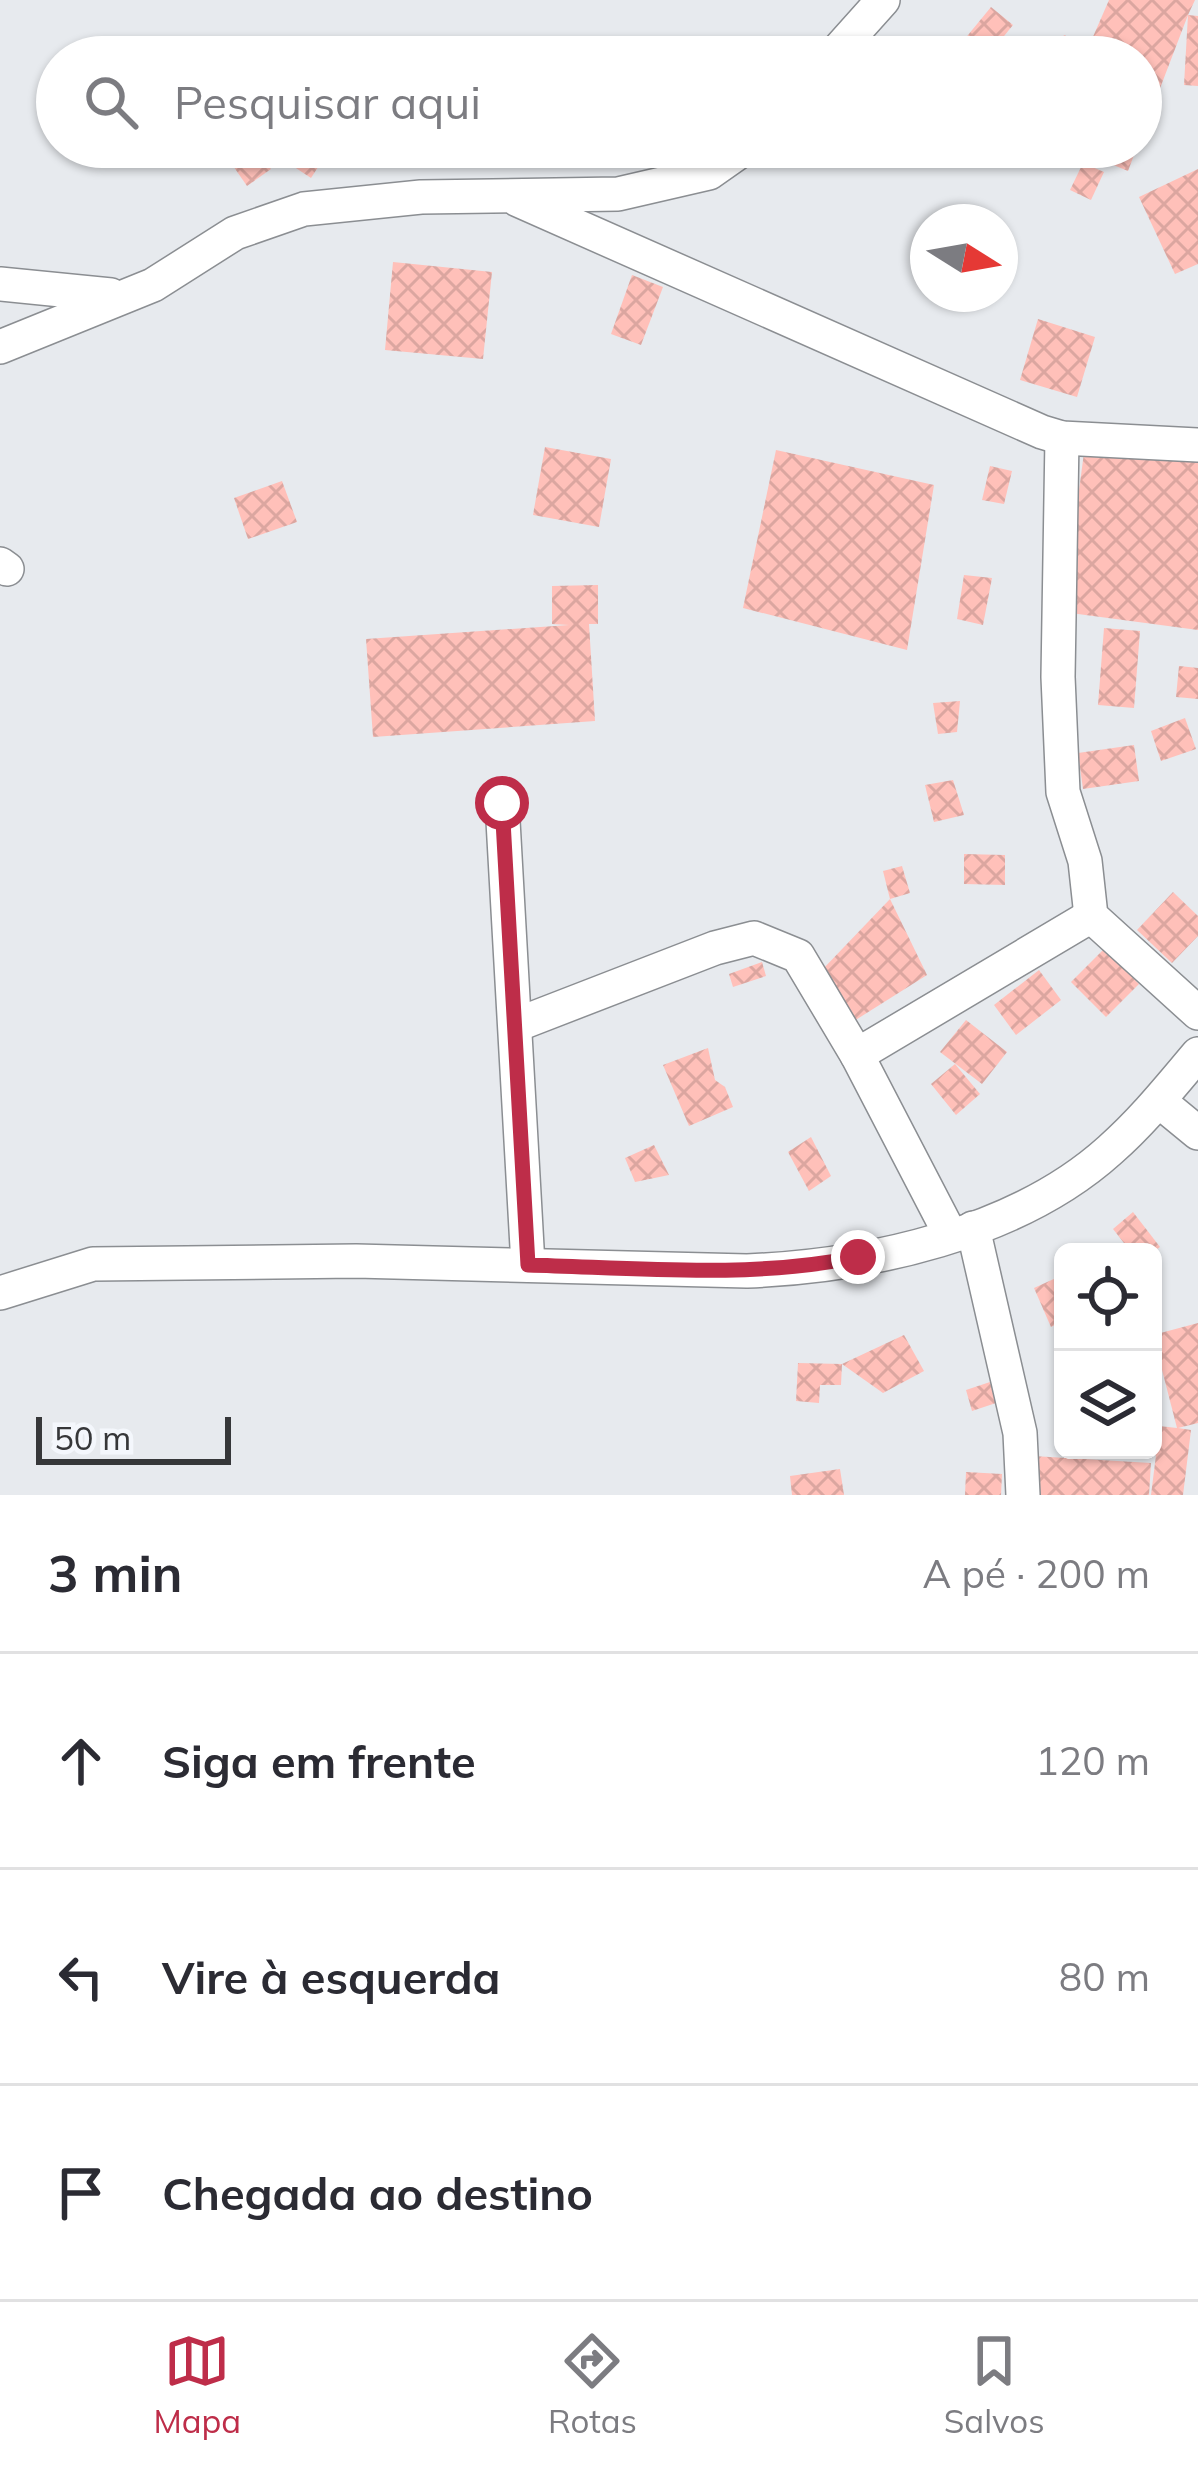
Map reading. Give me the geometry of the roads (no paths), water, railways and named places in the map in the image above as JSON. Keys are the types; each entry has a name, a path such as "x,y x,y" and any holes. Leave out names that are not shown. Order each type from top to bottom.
{"street":[{"path":"851,36 883,0"},
{"path":"0,347 186,268 235,233 304,209 421,197 618,194 683,182 716,168"},
{"path":"511,197 770,315 1062,438 1198,445"},
{"path":"4,290 123,295"},
{"path":"1062,438 1058,677 1064,792 1085,861 1091,916 1198,1013"},
{"path":"502,803 528,1265"},
{"path":"857,1055 1091,916"},
{"path":"516,1024 715,948 754,938 798,956 962,1231 1020,1433 1023,1495"},
{"path":"0,1294 93,1264 798,1269 962,1231 1037,1202 1108,1152 1198,1054"},
{"path":"1159,1101 1198,1132"}]}
